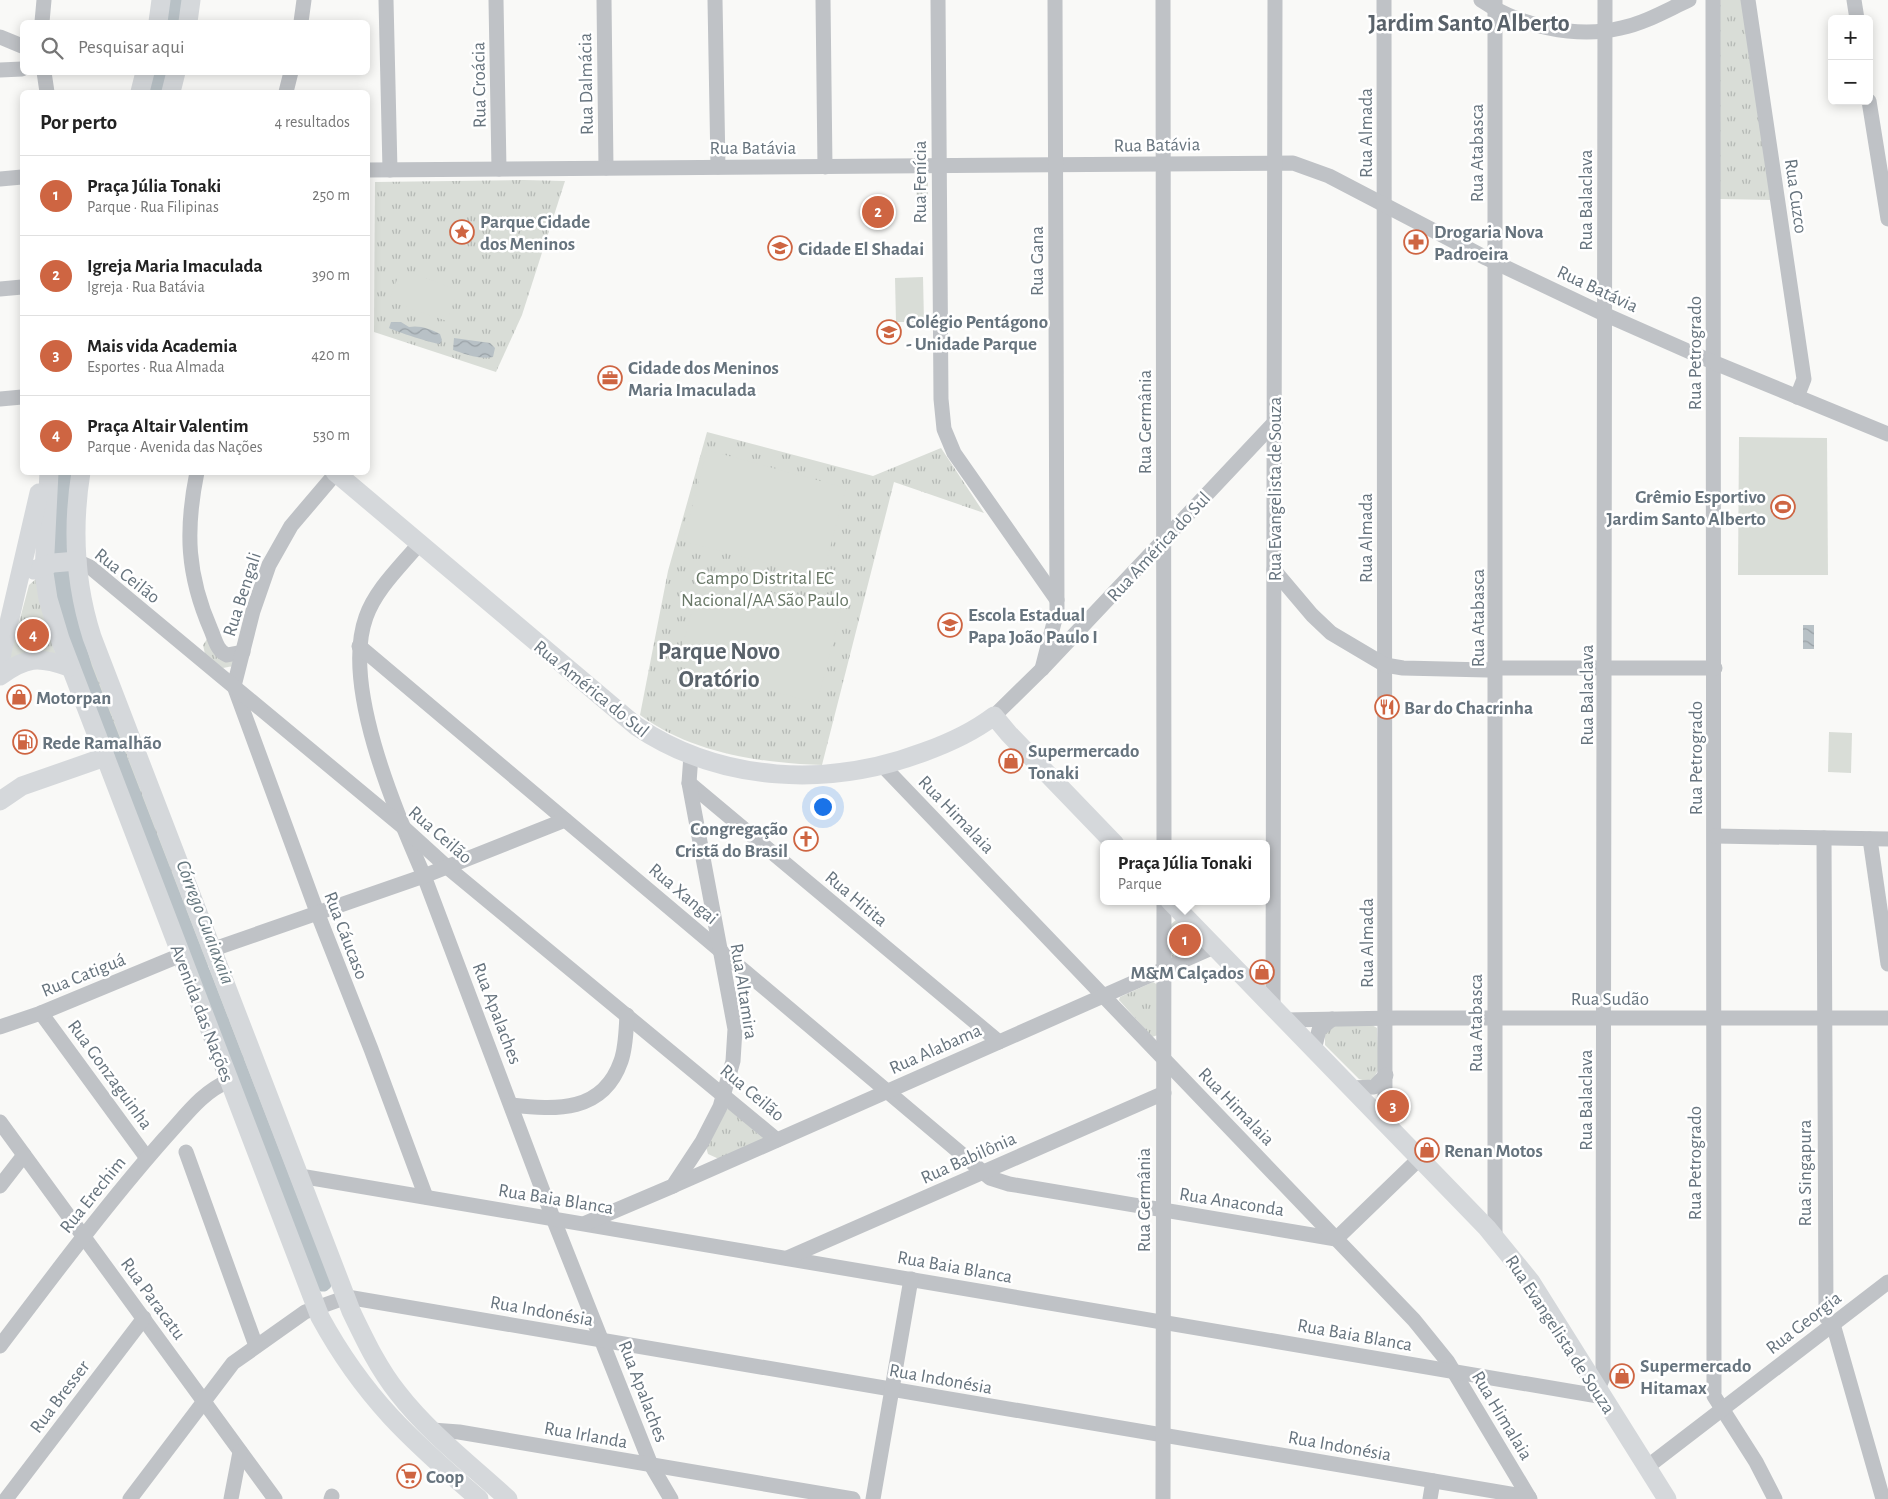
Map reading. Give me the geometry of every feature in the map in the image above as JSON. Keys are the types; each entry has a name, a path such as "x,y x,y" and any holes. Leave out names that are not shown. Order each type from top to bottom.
{"main road":[{"path":"158,20 161,0"},
{"path":"188,20 191,0"},
{"path":"140,90 144,75"},
{"path":"172,90 175,75"},
{"path":"0,661 44,475"},
{"name":"Avenida das Nações","path":"49,475 44,566 48,599 69,667 316,1307 338,1349 377,1404 410,1439 479,1499"},
{"name":"Avenida das Nações","path":"81,475 76,530 77,561 82,601 92,638 346,1297 372,1355 397,1392 432,1430 508,1499"},
{"name":"Rua América do Sul","path":"337,475 636,726 691,756 745,770 796,776 822,776 883,766 945,745 987,721"},
{"path":"18,587 28,574 44,566 77,561"},
{"path":"0,676 16,665 34,659 47,660 69,667"},
{"path":"987,721 1009,734 1111,840"},
{"path":"0,801 22,786 105,757"},
{"path":"0,784 22,786"},
{"path":"1174,905 1279,1014"},
{"name":"Rua Evangelista de Souza","path":"1279,1014 1385,1122 1418,1160 1495,1236 1531,1282 1667,1499"},
{"path":"356,1375 359,1358 372,1355"}],"street":[{"path":"42,20 44,0"},
{"path":"301,20 304,0"},
{"path":"386,0 390,170"},
{"name":"Rua Croácia","path":"496,0 499,169"},
{"name":"Rua Dalmácia","path":"604,0 606,168"},
{"path":"715,0 718,167"},
{"path":"823,0 825,167"},
{"name":"Rua Fenícia","path":"938,0 941,399 944,429 950,445 972,482 1057,605"},
{"name":"Rua Gana","path":"1042,669 1057,605 1055,0"},
{"name":"Rua Germânia","path":"1163,0 1164,840"},
{"name":"Rua Evangelista de Souza","path":"1276,0 1273,979 1279,1014"},
{"name":"Rua Almada","path":"1384,0 1385,1122"},
{"path":"1481,0 1547,27 1583,31 1606,31 1640,22 1689,0"},
{"name":"Rua Balaclava","path":"1601,1393 1603,1371 1606,1018 1605,0"},
{"name":"Rua Petrogrado","path":"1713,0 1715,363 1714,1390 1716,1402 1756,1462 1775,1499"},
{"name":"Rua Cuzco","path":"1748,0 1804,379 1797,397"},
{"path":"1854,0 1856,15"},
{"name":"Rua Atabasca","path":"1495,5 1495,1236"},
{"path":"0,37 20,45"},
{"path":"0,70 20,69"},
{"path":"45,75 48,90"},
{"path":"286,90 290,75"},
{"path":"1870,105 1888,219"},
{"name":"Rua Batávia","path":"370,170 718,167 939,168 1293,163 1310,168 1385,204 1496,262 1604,314 1715,363 1888,434"},
{"path":"0,179 20,177"},
{"path":"0,289 20,287"},
{"path":"0,399 20,397"},
{"name":"Rua América do Sul","path":"987,721 1042,669 1275,422"},
{"path":"196,475 190,507 188,531 194,574 206,621 221,651 232,656 243,652"},
{"name":"Rua Bengali","path":"234,686 257,597 276,551 291,526 333,475"},
{"name":"Rua Apalaches","path":"419,544 379,591 366,617 359,646 360,680 364,704 403,827 424,876 553,1218 651,1465 671,1499"},
{"name":"Rua Ceilão","path":"77,561 90,567 234,686 403,827 447,867 725,1094 777,1140"},
{"path":"1274,570 1312,615 1331,633 1385,665 1413,668 1487,670 1496,668 1715,668"},
{"name":"Rua Gana","path":"1057,605 1072,637"},
{"path":"190,650 204,636 206,621"},
{"name":"Rua Xangai","path":"359,646 982,1172"},
{"name":"Rua Cáucaso","path":"234,686 317,912 426,1196"},
{"name":"Rua Altamira","path":"673,1186 711,1128 725,1094 733,1061 735,1029 689,784 691,756"},
{"name":"Rua Himalaia","path":"883,766 1414,1320 1454,1371 1529,1498"},
{"name":"Rua Hitita","path":"689,784 999,1042"},
{"path":"211,950 424,876 564,820"},
{"path":"1715,836 1888,839"},
{"name":"Rua Singapura","path":"1824,838 1826,1317 1833,1324 1883,1499"},
{"path":"1870,839 1888,964"},
{"name":"Rua Germânia","path":"1163,1499 1164,905"},
{"name":"Rua Alabama","path":"673,1186 1214,947"},
{"name":"Rua Catiguá","path":"0,1027 42,1013 181,955"},
{"path":"1254,988 1264,988 1273,979"},
{"name":"Rua Gonzaguinha","path":"42,1013 147,1158"},
{"name":"Rua Sudão","path":"1279,1014 1332,1019 1888,1018"},
{"path":"510,1105 547,1108 572,1106 582,1104 601,1092 610,1082 621,1060 627,1015"},
{"path":"1314,1050 1319,1030 1332,1019"},
{"path":"1352,1088 1374,1087 1386,1076"},
{"name":"Rua Erechim","path":"0,1346 83,1236 147,1158 207,1092 229,1081"},
{"name":"Rua Babilônia","path":"787,1258 1164,1093"},
{"name":"Rua Paracatu","path":"0,1122 275,1499"},
{"path":"186,1152 256,1346"},
{"path":"0,1186 24,1155"},
{"path":"1336,1239 1418,1160"},
{"name":"Rua Anaconda","path":"982,1172 995,1181 1009,1184 1336,1239"},
{"name":"Rua Baia Blanca","path":"300,1176 1454,1371 1601,1393"},
{"path":"586,1223 673,1186"},
{"path":"873,1499 912,1279"},
{"name":"Rua Georgia","path":"1647,1467 1888,1282"},
{"path":"130,1499 233,1363 316,1307 346,1297"},
{"name":"Rua Indonésia","path":"346,1297 1529,1498"},
{"name":"Rua Bresser","path":"6,1499 144,1318"},
{"name":"Rua Irlanda","path":"432,1430 459,1432 852,1499"},
{"path":"231,1499 240,1452"},
{"path":"1430,1499 1433,1481"}],"green space":[{"path":"1720,0 1744,0 1774,200 1720,199"},
{"path":"918,178 926,178 928,181 928,213 923,211 919,203 925,201 923,194 917,196 915,185"},
{"name":"Parque Cidade dos Meninos","path":"565,181 522,315 496,372 374,332 375,182"},
{"path":"401,269 458,290 447,321 389,301"},
{"path":"923,277 924,322 896,322 895,278"},
{"name":"Campo Distrital EC Nacional/AA São Paulo","path":"707,432 873,476 941,448 984,513 894,482 822,765 774,762 727,754 682,739 640,715 668,571"},
{"path":"1739,437 1827,438 1828,575 1738,575"},
{"path":"707,450 846,488 822,578 683,541"},
{"path":"702,574 841,611 817,703 677,666"},
{"path":"37,578 44,617 56,655 8,664 29,585"},
{"path":"65,578 71,582 209,965 202,968 86,667 71,615"},
{"path":"207,639 234,658 233,666 223,668 205,654 203,645"},
{"path":"1829,732 1852,733 1851,773 1828,772"},
{"path":"1176,920 1201,941 1200,947 1170,959 1170,925"},
{"path":"211,969 330,1277 326,1279 310,1245 204,972"},
{"path":"1153,982 1158,985 1158,1035 1152,1037 1119,1000 1120,997"},
{"path":"1333,1025 1372,1025 1377,1028 1379,1069 1373,1079 1366,1081 1359,1079 1325,1045 1325,1031"},
{"path":"727,1109 730,1109 764,1139 719,1159 708,1154 706,1147"}],"water":[{"path":"391,322 401,322 409,327 429,329 440,334 442,340 440,344 398,332 389,328"},
{"path":"454,338 490,343 495,348 493,357 478,357 453,350"},
{"path":"1803,625 1814,625 1814,649 1803,649"}],"waterway":[{"name":"Córrego Guaiaxaia","path":"171,20 175,0"},
{"name":"Córrego Guaiaxaia","path":"154,90 158,75"},
{"name":"Córrego Guaiaxaia","path":"59,548 63,475"},
{"name":"Córrego Guaiaxaia","path":"61,574 67,616 83,669 304,1240 323,1282"}],"place":[{"name":"Igreja Maria Imaculada","path":"878,212"},
{"name":"Parque Cidade dos Meninos","path":"462,232"},
{"name":"Drogaria Nova Padroeira","path":"1416,242"},
{"name":"Cidade El Shadai","path":"780,248"},
{"name":"Colégio Pentágono - Unidade Parque","path":"889,332"},
{"name":"Cidade dos Meninos Maria Imaculada","path":"610,378"},
{"name":"Grêmio Esportivo Jardim Santo Alberto","path":"1783,507"},
{"name":"Escola Estadual Papa João Paulo I","path":"950,625"},
{"name":"Praça Altair Valentim","path":"33,635"},
{"name":"Motorpan","path":"19,697"},
{"name":"Bar do Chacrinha","path":"1387,707"},
{"name":"Rede Ramalhão","path":"25,742"},
{"name":"Supermercado Tonaki","path":"1011,761"},
{"name":"Congregação Cristã do Brasil","path":"806,839"},
{"name":"Praça Júlia Tonaki","path":"1185,940"},
{"name":"M&M Calçados","path":"1262,972"},
{"name":"Mais vida Academia","path":"1393,1106"},
{"name":"Renan Motos","path":"1427,1150"},
{"name":"Supermercado Hitamax","path":"1622,1376"},
{"name":"Coop","path":"409,1476"}],"district":[{"name":"Jardim Santo Alberto","path":"1469,23"},
{"name":"Parque Novo Oratório","path":"719,665"}]}
